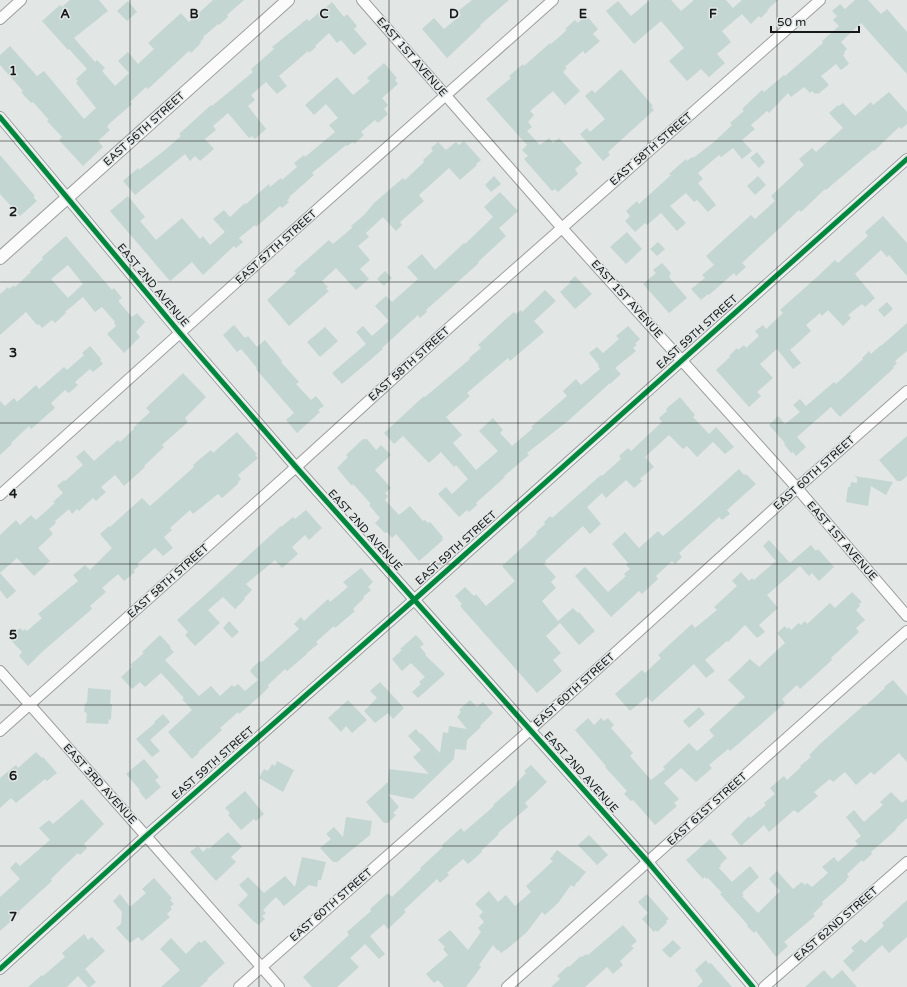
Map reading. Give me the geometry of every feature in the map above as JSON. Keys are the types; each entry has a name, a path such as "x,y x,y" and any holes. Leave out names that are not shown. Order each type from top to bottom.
{"street":[{"path":"0,19 21,0"},
{"name":"EAST 56TH STREET","path":"0,258 288,0"},
{"name":"EAST 1ST AVENUE","path":"362,0 562,228 797,488 907,616"},
{"name":"EAST 57TH STREET","path":"0,496 321,206 553,0"},
{"name":"EAST 58TH STREET","path":"0,731 296,467 452,325 820,0"},
{"name":"EAST 2ND AVENUE","path":"0,117 180,333 296,467 648,862 753,987"},
{"name":"EAST 59TH STREET","path":"0,969 146,836 414,600 907,159"},
{"name":"EAST 60TH STREET","path":"239,987 530,730 797,488 907,391"},
{"name":"EAST 61ST STREET","path":"507,987 907,631"},
{"name":"EAST 3RD AVENUE","path":"0,671 278,987"},
{"name":"EAST 62ND STREET","path":"764,987 907,862"}],"building":[{"path":"70,0 99,0 108,11 74,38 95,62 97,60 105,68 102,71 115,86 129,73 118,61 128,52 138,64 154,49 148,43 181,13 189,22 213,0 244,0 227,15 228,17 203,37 204,38 200,42 201,43 191,53 189,51 148,89 146,87 130,102 132,104 110,123 107,127 110,130 98,141 103,147 83,166 59,140 62,137 47,121 49,120 33,102 31,103 21,92 23,91 0,65 0,55 10,46 37,76 44,71 84,119 96,108 76,83 78,81 76,79 87,69 42,21 60,5 62,7"},
{"path":"472,0 509,0 480,25 481,26 447,58 422,29 434,18 444,29 461,15 458,11"},
{"path":"650,0 671,0 681,11 694,0 726,0 733,8 742,0 778,0 761,18 759,16 751,24 742,14 722,31 731,42 717,54 725,63 709,77 701,69 687,81 669,61 684,48 661,21 634,44 606,11 618,1 631,16"},
{"path":"855,0 868,0 881,14 887,9 907,32 907,74 861,23 841,42 847,49 843,55 849,64 841,70 836,64 821,76 829,85 818,94 815,94 812,91 810,93 804,87 791,97 788,93 769,113 767,111 751,125 755,129 742,140 752,151 742,159 733,148 721,157 719,155 698,173 703,179 698,183 716,205 708,212 697,200 694,202 686,193 670,206 686,223 677,231 661,213 647,225 645,223 635,232 625,221 630,216 626,211 637,201 639,204 686,159 687,161 692,157 693,158 714,142 732,125 730,123 744,111 742,109 762,90 764,92 784,75 785,76 823,43 822,41 839,26 833,20 837,16 832,11 840,4 845,9"},
{"path":"128,1 137,12 127,21 117,11"},
{"path":"332,2 344,17 347,14 357,26 354,29 367,44 354,55 341,40 337,43 329,33 315,46 316,47 309,53 308,51 279,76 287,86 277,94 266,82 251,95 255,100 248,106 266,129 255,139 252,136 249,138 228,113 213,126 216,130 205,139 214,149 200,161 195,156 190,161 185,154 135,195 123,181 138,168 139,170 165,150 181,136 179,134 211,105 212,106 253,72 251,69 274,49 272,47 307,19 309,21"},
{"path":"586,15 598,29 593,34 600,41 585,54 583,51 565,67 567,68 563,72 580,91 565,105 553,91 530,111 534,115 528,122 532,127 527,131 540,145 549,138 553,143 559,138 582,163 575,169 578,174 558,192 555,189 552,191 524,159 528,156 522,150 527,145 486,99 511,78 509,76 523,64 524,66 567,30 565,29 575,20 578,23"},
{"path":"384,63 397,78 395,80 398,84 382,98 388,105 384,109 388,114 378,123 375,120 361,132 364,135 354,144 353,142 347,146 346,145 312,173 314,175 289,197 290,198 287,200 289,202 282,208 280,206 256,227 255,225 239,238 243,242 236,248 234,246 203,275 192,262 170,281 110,211 128,196 145,217 140,221 156,240 182,218 200,239 203,236 210,245 225,232 213,219 224,210 230,217 269,184 270,187 281,178 282,180 297,167 294,163 304,155 305,157 335,132 329,125 338,118 326,104 314,115 305,105 337,77 353,95 370,81 367,78"},
{"path":"621,69 653,106 651,107 654,110 608,152 610,155 603,161 580,134 587,128 590,132 605,119 585,96 592,90 595,93"},
{"path":"889,92 907,112 907,124 901,129 899,127 874,151 873,150 826,190 825,189 801,212 799,210 742,263 746,267 736,276 734,273 701,300 691,289 705,278 702,275 714,265 706,256 751,215 755,219 775,201 771,196 804,165 799,159 812,148 816,152 843,128 829,113 838,105 839,106 843,103 855,116 871,102 873,105"},
{"path":"464,141 481,160 476,164 477,165 460,180 449,168 419,195 424,201 400,222 402,225 396,231 383,217 366,233 369,237 358,246 370,260 360,269 369,279 356,290 336,268 322,281 328,287 326,289 329,291 289,326 267,300 296,273 294,271 329,240 333,244 352,228 351,226 364,215 374,203 403,178 405,180 424,162 423,160 433,151 431,148 438,142 446,150 456,142 459,145"},
{"path":"757,152 765,162 759,168 750,158"},
{"path":"0,155 35,196 33,197 37,201 20,216 0,194"},
{"path":"494,176 501,184 491,192 485,185"},
{"path":"758,176 766,185 755,195 747,186"},
{"path":"500,192 518,211 499,228 506,236 478,262 479,263 426,310 427,312 420,318 418,315 382,348 383,349 342,384 332,373 366,344 356,332 363,326 372,336 389,321 375,306 386,296 392,302 418,279 407,267 422,254 435,270 493,217 484,207"},
{"path":"883,216 907,243 907,276 889,255 887,257 881,250 855,274 875,298 865,307 862,304 848,315 851,318 843,326 828,310 822,316 820,313 806,325 811,331 790,350 801,363 793,369 777,349 760,364 773,378 757,392 761,396 749,407 716,370 737,348 738,350 744,345 746,348 759,336 755,331 763,325 766,329 783,313 780,310 835,260 838,263 868,236 865,232"},
{"path":"627,232 642,249 626,264 610,247"},
{"path":"66,236 112,290 114,288 122,298 119,302 132,317 137,313 145,322 136,332 140,337 124,353 107,334 116,326 114,323 115,322 102,307 95,312 83,297 65,312 66,313 55,323 52,320 42,328 39,324 37,325 26,312 0,335 0,294 8,287 9,289 14,285 15,287 43,259 42,257","holes":["68,265 83,284 68,298 51,279"]},
{"path":"658,242 665,249 657,256 650,249"},
{"path":"662,263 671,273 669,277 687,298 669,313 643,284 656,273 653,270"},
{"path":"385,271 392,278 384,286 377,279"},
{"path":"575,276 592,294 575,309 560,292"},
{"path":"545,290 556,301 534,321 544,332 510,361 508,358 467,393 470,396 446,417 462,435 453,443 476,470 498,451 479,431 493,418 503,430 500,433 512,446 533,428 531,427 567,396 563,391 576,379 581,385 600,369 598,366 599,365 589,353 597,347 603,353 619,339 616,336 628,326 640,339 635,344 637,345 633,348 636,351 615,368 621,374 568,421 527,453 529,455 504,476 505,477 476,503 477,505 469,512 467,510 459,517 438,494 446,487 452,494 468,479 456,465 454,467 441,452 429,463 403,436 394,444 384,433 424,396 425,397 470,359 469,358 481,348 478,345 507,318 514,312 516,314 521,310 522,312"},
{"path":"887,302 893,309 884,317 878,310"},
{"path":"907,323 907,351 895,361 897,363 893,367 894,368 840,417 831,407 797,437 806,447 796,456 793,452 791,453 784,444 785,443 769,425 778,416 785,424 800,412 793,405 800,399 806,406 834,382 836,384 863,359 862,358 869,351 871,354"},
{"path":"234,325 245,338 248,336 257,347 265,340 282,361 281,362 299,382 296,384 311,400 316,396 324,406 318,410 320,412 297,433 286,420 294,413 256,369 257,368 241,349 237,352 223,335"},
{"path":"325,327 338,341 320,357 307,342"},
{"path":"90,346 101,359 100,360 103,364 93,372 90,369 75,382 78,385 69,393 65,390 51,403 55,408 31,429 29,426 0,455 0,401 5,406 14,398 17,402 36,385 39,389 64,367 67,370 84,355 82,353"},
{"path":"183,373 206,397 185,418 188,422 162,445 164,447 124,486 115,475 101,487 106,492 96,501 93,498 79,511 77,509 72,514 69,509 55,521 56,523 49,529 53,534 38,548 50,561 34,576 17,558 0,573 0,535 16,520 20,525 31,515 36,520 55,503 53,502 63,493 57,486 83,465 76,457 84,450 94,461 118,440 120,442 150,412 146,408"},
{"path":"680,397 695,415 693,417 709,434 716,427 734,447 725,454 713,442 697,457 687,446 683,449 669,435 645,457 654,467 640,479 642,481 634,488 626,480 606,498 602,493 587,507 601,524 590,534 583,526 545,561 546,562 544,564 556,577 551,582 556,588 542,601 558,621 573,608 578,613 579,612 595,631 579,645 560,623 546,636 561,653 553,660 562,671 537,693 460,606 462,604 455,596 465,587 474,596 476,594 486,606 515,581 502,566 537,534 536,532 545,524 544,522 550,516 552,518 621,459 619,456 628,448 631,451 662,422 659,418 667,411 666,409"},
{"path":"237,432 257,454 255,455 258,458 238,475 241,479 238,482 239,483 222,498 218,494 193,514 190,510 170,528 172,530 164,537 173,548 163,556 155,548 137,564 139,566 134,570 135,572 124,581 118,574 102,588 106,592 90,606 92,609 28,666 19,656 22,652 9,638 20,628 23,631 25,629 27,631 42,618 38,614 78,581 73,575 85,565 90,570 112,548 100,534 142,498 150,506 194,467 193,465 211,450 213,453"},
{"path":"907,436 907,476 901,481 897,481 879,460"},
{"path":"363,439 367,439 376,450 381,445 391,455 375,470 391,488 385,493 388,496 385,500 399,515 410,506 423,521 425,520 428,523 430,522 443,537 443,540 419,561 396,534 392,538 375,523 380,518 369,505 371,504 353,484 352,486 337,468 348,457 346,455"},
{"path":"739,469 756,484 727,510 730,514 722,520 719,517 679,553 682,557 675,564 672,561 656,576 658,579 642,594 639,591 611,617 575,576 585,567 608,592 626,576 624,574 630,569 626,565 628,563 612,544 625,532 639,548 658,531 663,536"},
{"path":"854,476 893,482 886,495 871,486 868,506 846,502 848,487 850,487 851,482 857,483 857,478"},
{"path":"306,510 322,528 309,540 305,535 292,547 298,554 282,568 275,560 246,584 252,590 235,609 223,597 208,610 220,623 195,646 185,635 188,632 177,620 281,526 293,517 295,519"},
{"path":"769,540 790,563 811,545 816,551 818,549 834,567 819,581 812,573 809,576 800,566 767,595 778,608 759,625 765,632 757,638 745,625 728,642 727,641 705,660 715,671 706,678 694,664 652,702 647,697 630,711 615,694 642,670 645,673 661,658 658,655 692,624 695,628 717,610 714,607 737,586 732,581 741,572 749,581 752,578 754,580 776,561 763,546"},
{"path":"361,568 373,582 368,587 371,590 353,609 355,611 335,628 334,626 316,642 318,644 307,654 287,671 285,669 268,685 269,687 259,697 239,714 238,712 220,728 222,730 192,759 168,732 192,710 182,699 184,698 161,673 145,687 140,682 132,689 121,677 132,667 130,665 144,653 142,652 160,635 174,652 165,660 199,696 211,686 220,696 232,685 234,687 238,684 245,691 258,680 250,671 253,667 260,661 262,662 299,629 294,624 301,617 304,621 328,599 330,602 348,587 343,582"},
{"path":"0,573 16,591 7,599 0,590"},
{"path":"852,592 862,602 856,610 865,620 856,628 859,632 831,658 832,660 800,689 797,685 782,699 785,703 776,711 730,751 728,749 709,765 712,768 696,782 681,768 664,783 679,799 674,803 677,806 655,825 633,800 631,801 624,794 627,791 575,730 588,718 594,725 601,718 604,721 608,718 614,725 611,728 633,753 630,756 651,780 665,769 663,767 689,743 697,751 714,736 709,730 745,697 728,680 750,659 759,667 785,643 777,633 785,626 787,629 789,627 791,630 799,623 801,625 805,621 807,624 830,603 835,608"},
{"path":"229,621 239,632 232,638 223,628"},
{"path":"416,635 424,644 420,647 426,654 425,655 445,674 418,698 412,692 421,684 419,682 425,677 411,663 402,671 392,659 402,650 400,649"},
{"path":"893,680 907,696 907,762 899,753 874,775 871,772 856,785 845,772 833,782 830,779 814,792 818,796 798,813 794,810 769,832 764,825 741,846 731,834 749,816 750,818 766,805 764,803 775,794 770,788 784,776 787,780 811,757 809,755 820,744"},
{"path":"380,682 404,708 393,719 388,713 375,723 364,711 377,698 370,691"},
{"path":"88,688 111,690 111,720 109,719 108,724 86,723 87,714 84,711 85,704 87,702"},
{"path":"348,700 367,720 352,733 346,726 341,732 328,718"},
{"path":"470,700 477,707 483,702 493,713 467,740 466,750 455,749 454,759 413,799 388,794 399,807 393,813 396,815 388,823 384,823 366,802 388,782 389,769 429,774 413,757 421,750 408,736 416,729 440,753 443,732 448,733 449,726 467,729 457,717 461,712 459,710"},
{"path":"699,707 705,714 689,728 683,721"},
{"path":"163,714 170,722 150,740 160,751 152,757 136,739"},
{"path":"36,752 42,758 43,757 57,773 47,781 45,779 16,803 11,798 0,808 0,778 16,765 18,768"},
{"path":"144,759 159,777 155,780 161,787 146,800 139,791 140,790 126,774"},
{"path":"277,761 294,770 283,792 259,778 264,769 268,771 272,764 275,766"},
{"path":"531,765 547,782 525,803 528,807 498,833 499,834 481,851 482,852 468,864 463,859 447,873 449,875 440,883 437,879 404,910 406,912 388,929 384,924 370,936 385,954 379,959 365,944 350,958 359,967 337,987 312,987 303,977 349,935 347,932 371,911 370,909 388,893 392,897 443,847 442,845 461,828 464,832 494,806 493,805 517,784 516,783 526,773 524,771"},
{"path":"245,791 264,814 256,821 254,819 241,830 228,815 230,813 225,808"},
{"path":"891,792 902,803 907,799 907,818 871,852 872,854 863,862 862,860 847,874 849,877 846,879 847,880 822,902 823,904 813,914 815,916 784,942 788,946 776,957 756,931 754,933 747,926 748,925 720,894 722,893 708,878 707,879 704,877 703,879 686,860 710,839 727,858 719,868 732,882 750,866 759,877 742,893 744,895 742,896 758,913 780,891 769,879 777,871 793,889 802,882 805,885 807,883 812,887 828,873 822,867 834,857 838,862 858,844 855,841 861,836 846,817 854,810 864,822 883,805 880,802"},
{"path":"82,799 104,824 84,844 87,848 80,855 78,853 63,867 51,879 52,881 18,912 20,913 0,931 0,897 20,879 10,868 16,862 20,866 50,840 39,828 49,820 53,824"},
{"path":"346,817 372,821 370,835 337,862 333,862 320,848 331,839 326,834 334,827 343,837"},
{"path":"228,832 242,847 231,857 236,862 216,881 190,852 198,846 203,852 208,847 209,849"},
{"path":"589,835 608,855 597,865 578,845"},
{"path":"557,850 586,872 574,887 571,885 558,903 545,915 542,912 527,932 507,949 501,953 493,945 479,965 481,967 466,987 444,987 438,980 434,983 426,974 448,955 443,949 445,947 438,940 450,930 468,950 481,932 478,928 484,922 479,916 483,912 475,904 489,891 498,902 506,895 515,906 531,892 526,886 553,861 550,859"},
{"path":"302,857 326,862 321,880 318,880 317,887 309,885 284,906 276,897 263,910 266,913 262,916 265,919 258,925 238,905 248,895 239,885 248,877 264,893 285,876 295,887"},
{"path":"154,878 172,898 170,900 174,904 170,907 172,909 167,914 170,917 142,941 138,937 130,943 116,928 121,924 122,912 113,901 120,894 130,907 146,893 142,889"},
{"path":"647,894 669,919 666,921 667,923 657,932 656,930 654,932 642,919 648,913 638,902"},
{"path":"907,900 907,937 889,953 882,945 853,972 843,961 854,951 851,948 861,939 865,943 884,926 882,923"},
{"path":"623,925 637,941 631,946 634,948 620,961 623,965 613,974 607,967 585,987 551,987 560,979 557,976 568,966 569,967 581,956 582,957 586,954 588,955"},
{"path":"84,934 88,940 92,937 105,951 85,969 96,982 88,987 78,976 67,987 28,987 65,957 62,953"},
{"path":"171,938 186,954 199,941 201,943 205,940 225,963 200,987 161,987 180,970 160,949"},
{"path":"673,940 681,948 670,958 662,950"},
{"path":"706,960 709,964 711,963 732,987 697,987 703,981 695,970"},
{"path":"824,970 832,979 842,970 857,987 805,987"}],"cycle path":[{"path":"0,117 180,333 296,467 648,862 753,987"},
{"path":"0,969 146,836 414,600 907,159"}]}
